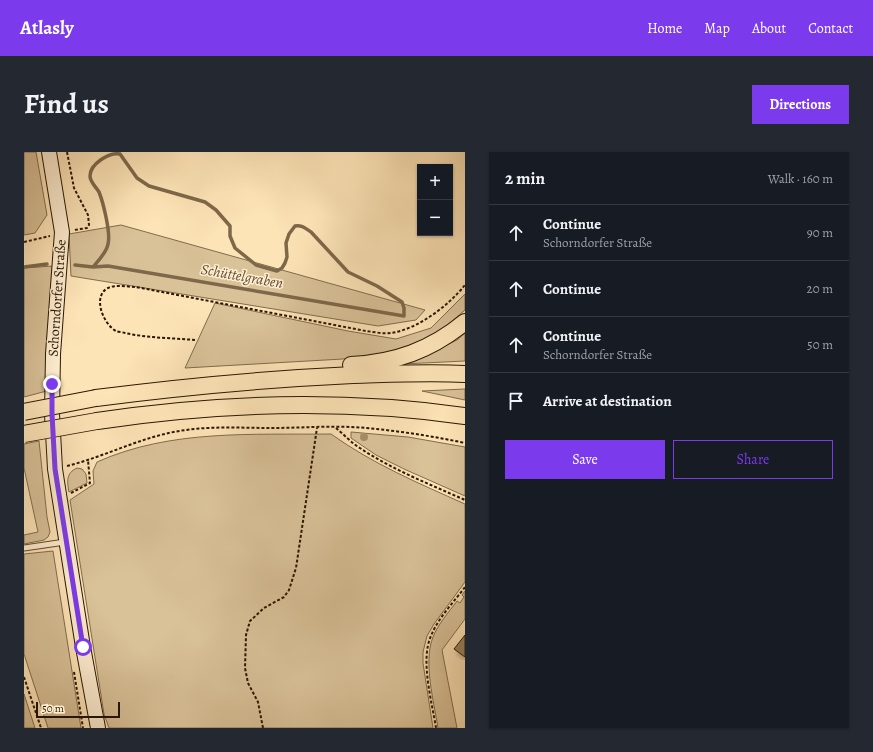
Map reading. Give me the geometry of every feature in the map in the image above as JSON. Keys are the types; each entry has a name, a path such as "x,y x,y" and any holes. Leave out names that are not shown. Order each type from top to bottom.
{"highway":[{"path":"313,377 340,365 370,364 413,353 433,344 453,332 465,322"},
{"path":"24,412 96,398 228,383 313,377 437,372 465,374"},
{"path":"24,434 140,414 194,409 276,405 321,405 381,408 465,416"}],"main road":[{"name":"Schorndorfer Straße","path":"49,152 62,232 53,354 52,414 55,469 60,498"},
{"path":"60,498 83,647 98,728"}],"lane":[{"path":"24,548 68,542"}],"path":[{"path":"24,242 62,232 87,228 89,225 88,215 74,188 67,152"},
{"path":"195,340 136,335 116,331 104,320 101,310 100,300 104,291 110,287 136,287 366,331 390,333 408,328 424,321 460,292 465,285"},
{"path":"335,427 353,443 377,459 404,473 465,500"},
{"path":"55,469 88,460 156,436 186,430 219,428 366,428 436,437 465,443"},
{"path":"263,728 258,702 248,683 245,668 246,635 250,621 264,608 284,597 290,590 296,568 317,428"},
{"path":"60,498 90,483 88,460"},
{"path":"436,728 429,682 427,651 430,636 465,587"},
{"path":"24,677 41,728"}],"shaded area":[{"path":"24,152 36,152 47,215 35,233 24,235"},
{"path":"121,225 425,310 416,320 378,326 71,276 69,234"},
{"path":"53,266 58,388 24,397 24,268"},
{"path":"465,294 465,310 437,334 394,352 343,359 185,368 215,303 348,331 396,339 431,328"},
{"path":"465,333 465,361 403,364 457,340"},
{"path":"465,389 465,400 422,391"},
{"path":"351,432 408,437 465,447 465,496 376,455 351,438"},
{"path":"331,434 379,464 465,504 465,582 434,624 427,636 423,652 423,663 433,728 109,728 104,714 70,500 94,484 93,471 97,462 125,451 183,439 212,436"},
{"path":"39,441 50,532 48,537 44,540 24,544 24,535 38,532 24,468 24,444"},
{"path":"77,468 82,469 86,474 87,483 69,492 69,475"},
{"path":"53,551 81,728 48,728 24,654 24,554"},
{"path":"465,591 465,619 442,650 457,728 438,728 430,682 430,647 438,627 457,601 460,603 464,597 462,595"},
{"path":"24,694 35,728 24,728"}],"building":[{"path":"465,635 465,657 454,649"}],"waterway":[{"path":"75,265 93,267 108,266 404,316 402,302 377,286 348,272 311,232 302,226 295,226 289,234 286,243 287,257 282,268 277,271 256,265 235,248 230,236 230,226 216,210 205,202 149,186 137,178 120,154 111,155 101,160 93,167 90,176 103,203 108,225 109,239 106,250 93,267"},
{"name":"Schüttelgraben","path":"24,267 47,264"}],"route":[{"path":"52,384 55,469 68,542 83,647"}]}
